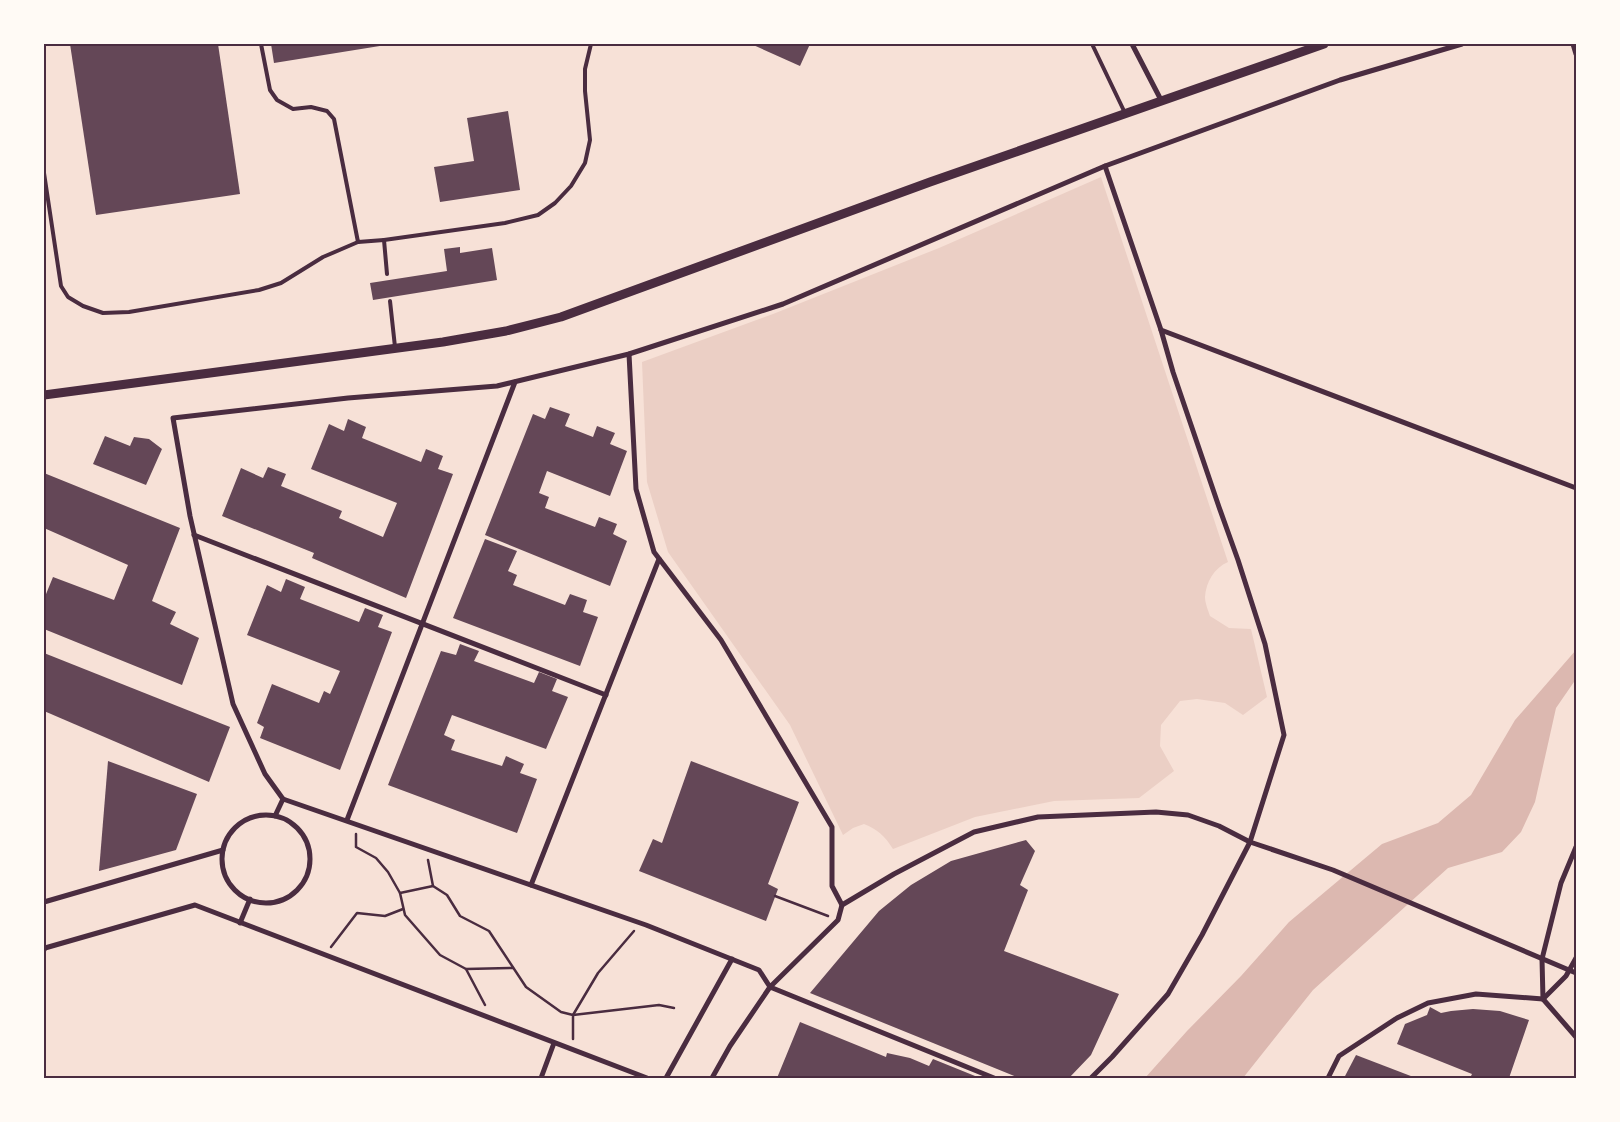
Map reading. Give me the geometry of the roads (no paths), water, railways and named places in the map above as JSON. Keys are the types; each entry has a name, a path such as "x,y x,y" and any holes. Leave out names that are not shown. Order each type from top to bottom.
{"street":[{"path":"1132,44 1161,100"},
{"path":"44,395 395,349 506,331 561,317 930,182 1324,44"},
{"path":"994,1078 770,987 759,970 641,923 283,798 265,774 233,704 194,535 174,418 348,398 497,386 629,354 783,304 1105,166 1340,80 1462,44"},
{"path":"1573,44 1576,54"},
{"path":"1091,1078 1112,1058 1168,994 1202,935 1250,842 1284,735 1265,644 1105,166"},
{"path":"1161,330 1576,488"},
{"path":"629,354 636,489 654,552 721,640 832,827 832,886 842,904 838,920 770,987 730,1046 712,1078"},
{"path":"347,820 515,382"},
{"path":"194,535 606,695"},
{"path":"531,885 659,559"},
{"path":"275,816 283,798"},
{"path":"842,904 974,832 1038,817 1156,812 1188,815 1219,826 1250,842 1333,870 1576,973"},
{"path":"261,815 275,816 288,821 299,830 306,841 310,854 309,868 303,882 293,893 280,900 264,902 250,899 237,891 227,879 222,865 223,850 228,837 236,826 248,818 261,815"},
{"path":"1576,847 1561,883 1542,959 1544,999 1576,1037"},
{"path":"44,902 223,850"},
{"path":"240,923 250,899"},
{"path":"44,950 45,948 194,906 647,1078"},
{"path":"1544,999 1566,976 1576,958"},
{"path":"666,1078 732,959"},
{"path":"1328,1078 1339,1056 1397,1018 1428,1003 1476,994 1544,999"},
{"path":"541,1078 554,1043"}],"lane":[{"path":"261,44 270,90 277,100 292,109 311,107 327,111 334,119 358,242"},
{"path":"44,173 61,286 68,297 83,306 103,313 129,312 258,290 281,283 323,257 358,242 506,223 538,215 555,203 571,186 585,163 590,140 585,91 585,69 591,44"},
{"path":"1092,44 1125,113"},
{"path":"384,240 387,274"},
{"path":"390,301 395,349"}]}
